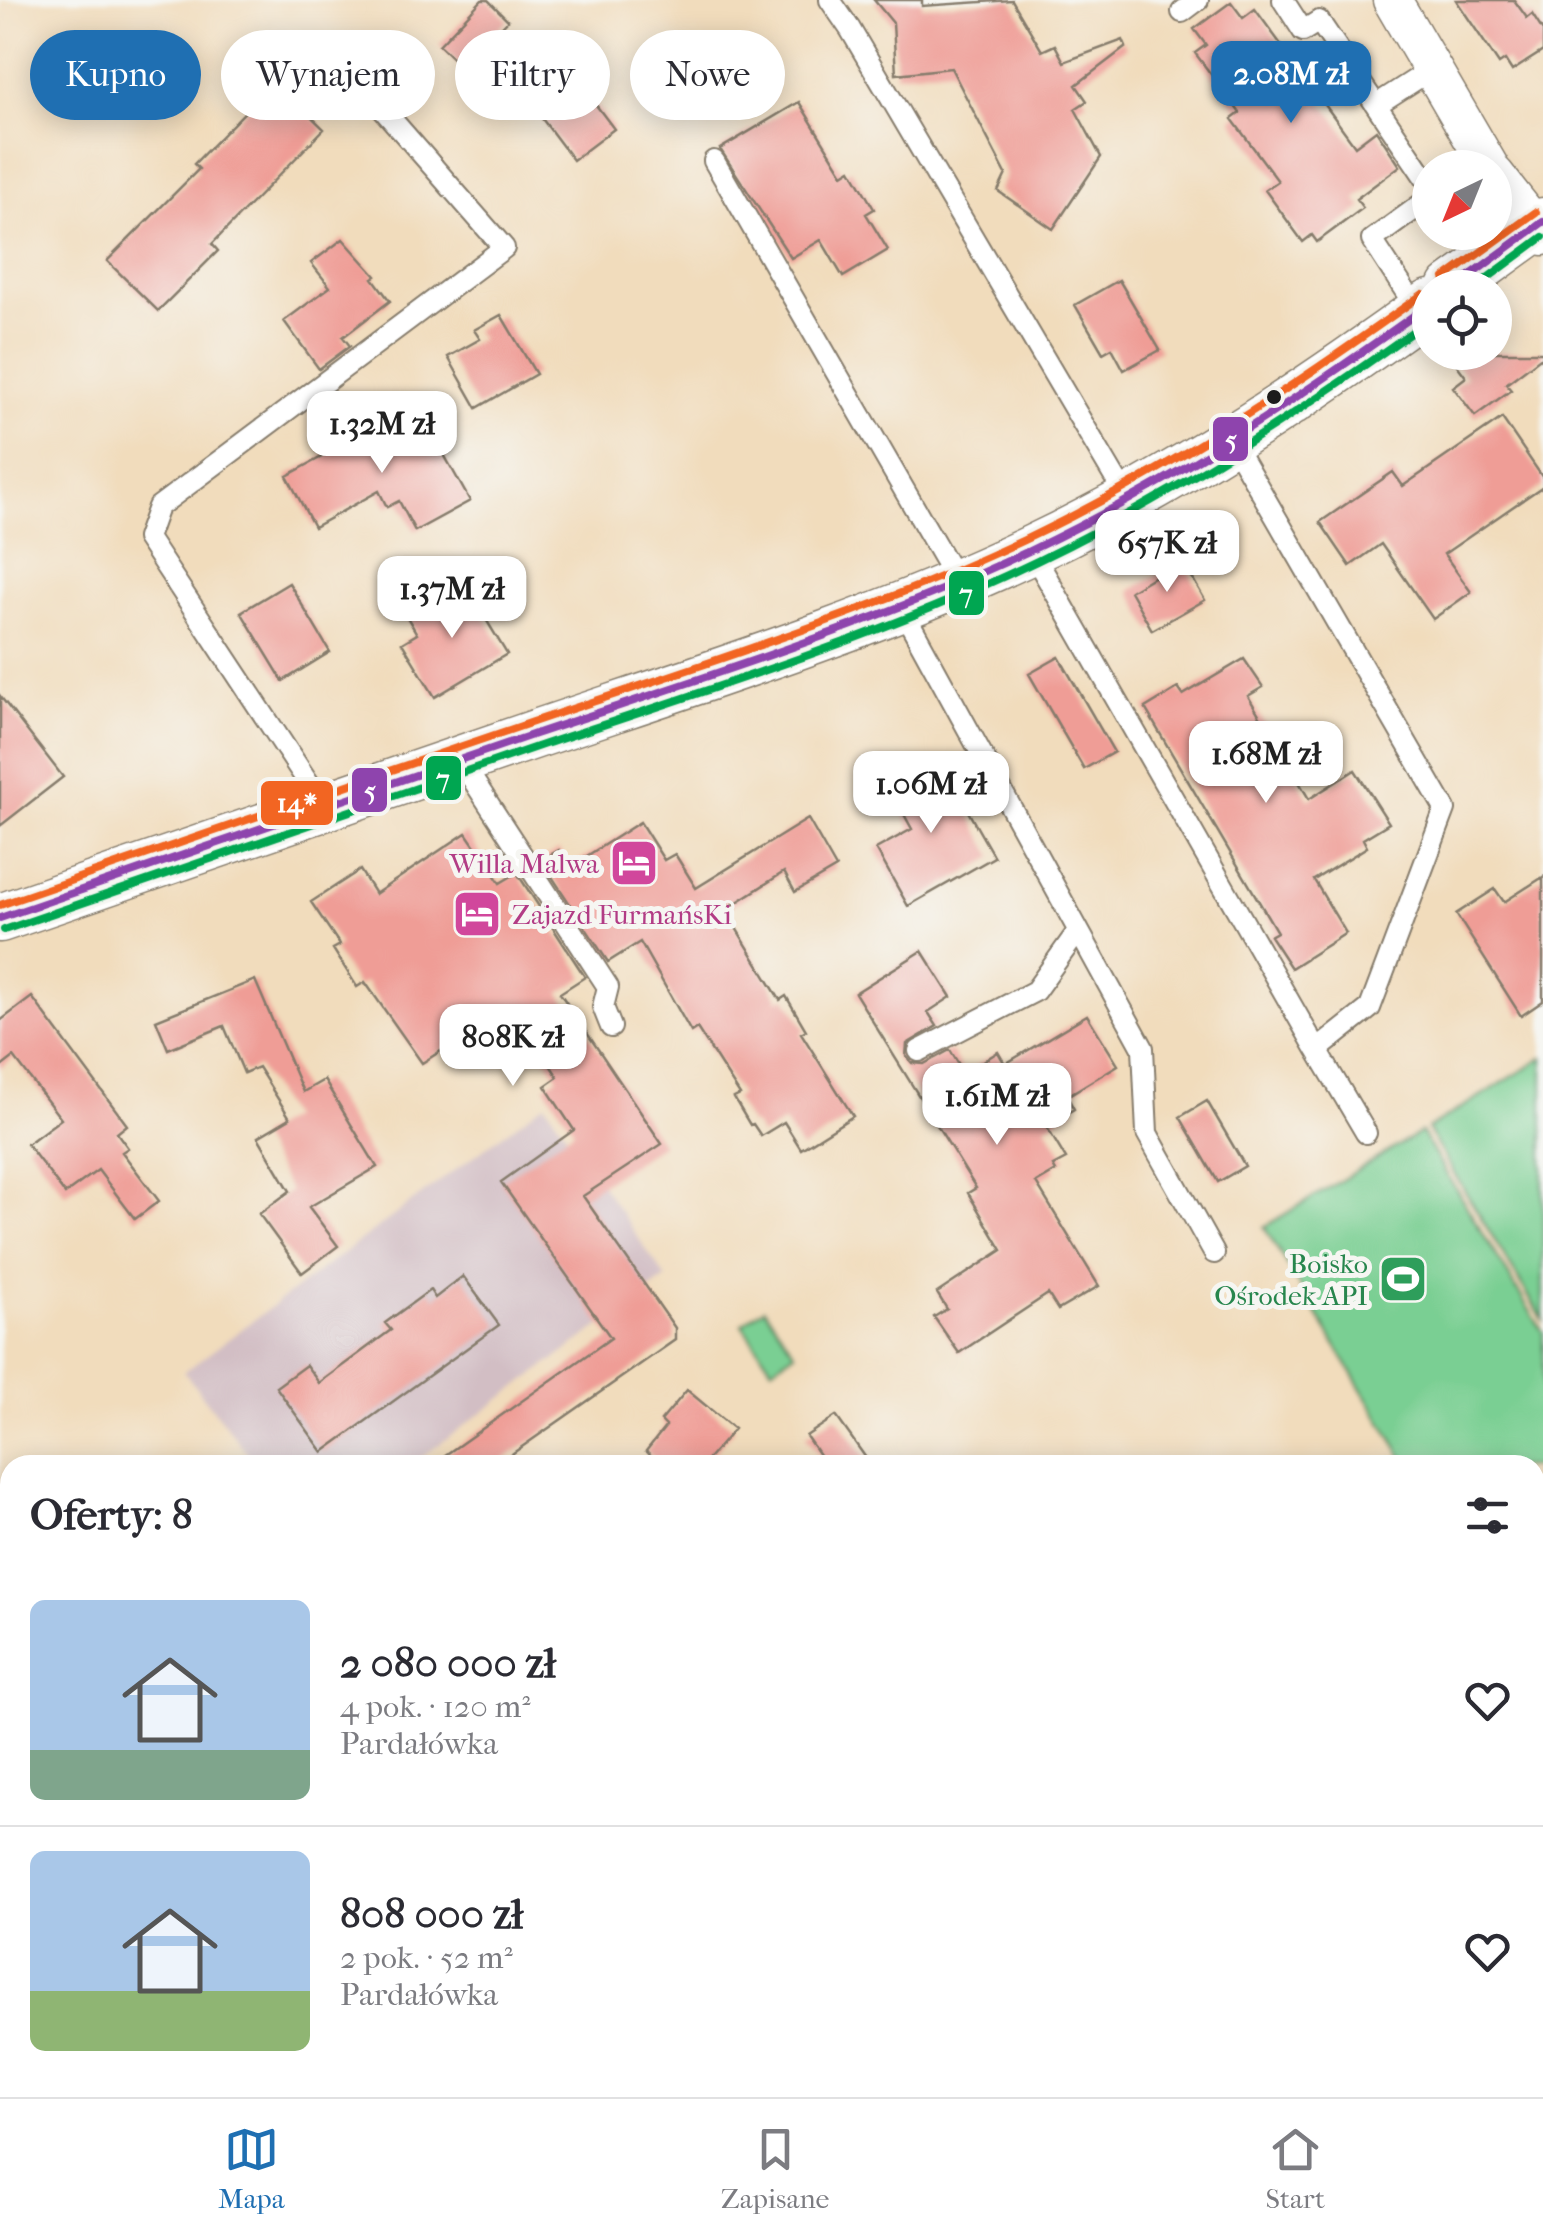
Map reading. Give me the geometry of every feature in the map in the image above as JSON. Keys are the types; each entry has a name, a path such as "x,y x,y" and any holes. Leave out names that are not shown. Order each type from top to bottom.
{"street":[{"path":"1392,0 1479,150"},
{"path":"1480,270 1540,229 1512,195"},
{"path":"0,918 750,662 958,583 1128,500 1230,440 1412,316"}],"lane":[{"path":"830,0 1128,500"},
{"path":"1284,0 1304,31 1319,21 1412,158"},
{"path":"1376,105 1432,69"},
{"path":"320,808 310,786 147,538 158,507 504,248 392,120"},
{"path":"714,161 958,583"},
{"path":"1412,211 1372,240 1412,279"},
{"path":"1230,440 1445,809 1370,1008 1317,1050"},
{"path":"1031,550 1366,1132"},
{"path":"900,607 1143,1048 1147,1134 1214,1254"},
{"path":"460,760 608,987 603,1007 611,1027"},
{"path":"919,1052 1035,991 1078,931"}],"shaded area":[{"path":"545,1103 666,1278 425,1455 249,1455 184,1372"}],"green space":[{"path":"1543,1058 1543,1320 1427,1129"},
{"name":"Boisko Ośrodek API","path":"1421,1132 1543,1332 1543,1455 1402,1455 1264,1227"},
{"path":"764,1308 795,1352 772,1368 742,1324"}],"building":[{"path":"482,0 488,0 508,20 498,30 455,30 455,60 439,45"},
{"path":"874,0 922,0 922,6 1012,0 1042,51 1055,45 1064,62 1123,40 1126,47 1076,85 1087,101 1075,109 1101,157 1053,229 998,191 1006,174 951,68 896,74 893,23"},
{"path":"1456,0 1514,0 1527,18 1532,14 1543,31 1543,51 1512,71 1505,60 1499,64"},
{"path":"1231,2 1243,18 1255,9 1355,146 1376,130 1400,166 1356,199 1363,208 1317,242 1312,235 1303,242 1265,190 1278,181 1232,119 1240,113 1195,53 1206,45 1194,29"},
{"path":"799,102 843,174 851,169 874,209 866,214 888,250 843,277 821,240 791,258 720,149 769,120 785,120 785,110"},
{"path":"237,120 315,120 324,129 212,244 218,251 158,311 107,261 199,169 194,164"},
{"path":"543,120 607,120 614,129 573,160"},
{"path":"343,239 376,276 373,278 390,301 343,337 350,346 319,369 284,321 330,287 311,263"},
{"path":"1119,280 1160,350 1124,370 1112,348 1103,353 1075,305"},
{"path":"501,315 536,374 477,408 448,357 480,339 474,330"},
{"path":"1512,352 1543,352 1543,356 1506,384 1511,390 1475,416 1453,387 1466,377 1461,370 1512,370"},
{"path":"406,411 427,450 438,444 470,501 415,531 399,501 387,507 379,491 314,527 287,476"},
{"path":"1502,418 1543,478 1543,486 1444,554 1471,592 1433,619 1381,544 1350,566 1320,522 1393,472 1403,486"},
{"path":"1182,560 1205,600 1152,630 1130,591"},
{"path":"289,583 330,652 283,681 241,612"},
{"path":"464,583 507,654 435,697 402,643 417,634 407,617"},
{"path":"1059,657 1114,752 1084,769 1029,674"},
{"path":"1244,659 1263,687 1248,696 1309,799 1355,770 1389,823 1363,839 1367,847 1314,880 1346,933 1291,968 1270,936 1277,932 1145,708 1178,688 1183,695"},
{"path":"0,696 63,777 0,826"},
{"path":"927,761 941,785 950,780 994,857 908,906 876,849 912,829 887,783"},
{"path":"808,819 836,868 795,892 784,872 725,910 780,1000 786,996 806,1030 801,1033 853,1116 801,1149 784,1122 761,1136 750,1125 734,1098 740,1095 697,1028 691,1032 640,942 608,962 541,860 559,850 568,868 640,822 664,860 675,854 696,888"},
{"path":"466,833 500,883 517,873 585,977 560,993 662,1144 583,1196 675,1328 675,1340 510,1455 445,1455 611,1338 501,1182 574,1130 545,1086 558,1077 511,1006 422,1063 365,982 357,987 333,949 340,945 311,902 360,870 375,894"},
{"path":"1543,877 1543,1001 1521,1016 1456,914 1495,889 1504,902"},
{"path":"922,951 951,997 928,1012 937,1026 907,1044 906,1056 912,1063 924,1064 950,1050 964,1073 998,1052 1005,1064 1087,1015 1118,1065 1067,1096 1074,1109 1046,1126 1066,1159 1053,1166 1056,1171 1036,1183 1099,1286 1058,1310 1048,1294 959,1353 934,1317 947,1309 937,1293 1002,1250 968,1193 976,1188 855,993"},
{"path":"255,980 303,1092 324,1080 377,1167 309,1207 338,1246 302,1273 259,1214 290,1191 258,1137 290,1118 258,1067 244,1073 224,1026 168,1049 156,1020"},
{"path":"32,997 127,1125 117,1133 128,1148 122,1152 159,1201 135,1219 98,1170 65,1194 27,1144 61,1119 14,1057 0,1068 0,1021"},
{"path":"1207,1101 1245,1166 1218,1182 1180,1117"},
{"path":"463,1276 499,1325 323,1452 276,1387 306,1365 319,1383 391,1330 385,1323 430,1290 435,1298"},
{"path":"687,1390 734,1429 712,1455 651,1455 646,1451 666,1426 661,1421"},
{"path":"836,1416 864,1455 819,1455 806,1436"}],"transit line":[{"name":"14*","path":"1456,270 1536,212"},
{"name":"5","path":"1478,270 1543,222"},
{"name":"7","path":"1498,270 1543,237"},
{"name":"14*","path":"0,905 781,638 964,567 1076,514 1179,457 1412,302"},
{"name":"5","path":"0,918 785,650 969,578 1082,525 1185,468 1412,317"},
{"name":"7","path":"4,930 794,660 917,614 1037,561 1139,508 1287,417 1412,332"}],"place":[{"name":"Willa Malwa","path":"634,863"},
{"name":"Zajazd FurmańsKi","path":"477,914"},
{"name":"Boisko Ośrodek API","path":"1403,1279"}]}
